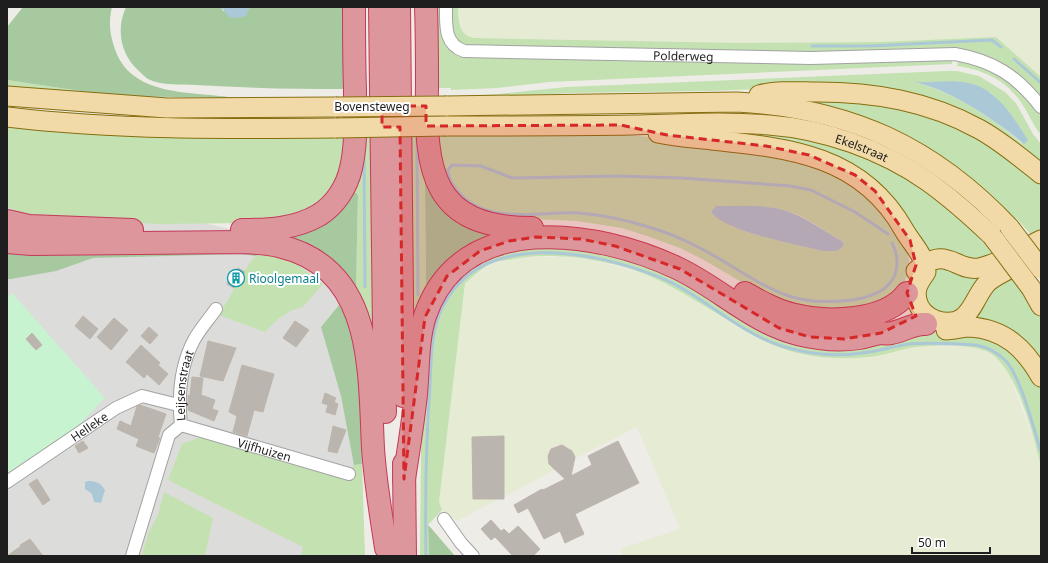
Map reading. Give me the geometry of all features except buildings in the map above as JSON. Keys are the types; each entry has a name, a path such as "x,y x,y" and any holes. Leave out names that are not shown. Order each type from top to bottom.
{"highway":[{"path":"7,221 29,226 151,232 262,230 290,227 307,221 320,214 340,194 348,177 353,155 355,122 354,7"},
{"path":"380,7 392,553"},
{"path":"399,7 404,479"},
{"path":"426,7 426,121 431,166 442,193 469,217 495,226 583,230 614,235 650,245 686,260 765,304 784,312 805,318 836,320 864,316 894,306 907,293"},
{"path":"392,553 415,403 420,349 425,317 435,294 447,276 464,261 480,251 509,240 536,237 581,239 635,251 680,269 770,324 797,334 821,338 844,339 882,333 887,328 924,319"},
{"path":"7,242 31,244 242,242 266,244 292,250 321,266 343,287 356,310 361,323 369,378 374,467 392,553"}],"main road":[{"path":"737,102 766,93 825,92 882,95 912,102 946,113 979,129 1007,147 1041,174"},
{"name":"Bovensteweg","path":"7,96 167,108 737,102"},
{"name":"Ekelstraat","path":"737,102 769,104 804,109 854,122 894,139 948,171 988,205 1010,228 1041,269"},
{"name":"Bovensteweg","path":"7,117 100,125 154,127 336,128 622,125"},
{"name":"Ekelstraat","path":"622,125 747,123 795,129 834,138 886,158 926,180 966,211 992,236 1031,288 1041,306"},
{"path":"622,125 667,135 766,146 809,155 829,162 855,175 875,191 887,204 910,240 917,247 920,268 926,272 918,284 916,295 924,319"},
{"path":"1041,240 987,266 978,268 972,268 946,259 936,259 920,268 911,278 907,293 912,311 940,329 980,328 1005,337 1030,358 1041,376"},
{"path":"924,319 950,321 962,317 971,310 988,282 1004,272 1041,254"}],"street":[{"name":"Polderweg","path":"446,7 446,28 450,40 458,49 472,52 810,58 955,54 974,58 999,68 1015,78 1030,92 1041,108"},
{"name":"Leijsenstraat","path":"132,556 169,435 181,425 178,405 184,365 194,340 216,310"},
{"name":"Helleke","path":"7,482 116,408 142,396 178,405"},
{"name":"Vijfhuizen","path":"181,425 349,474"},
{"path":"444,519 461,543 473,556"}],"highlighted area":[{"path":"382,106 426,106 426,126 621,125 667,135 766,146 809,155 855,175 875,191 910,240 916,265 907,293 916,316 881,333 844,339 810,337 779,328 680,269 615,246 581,239 536,237 509,241 480,251 447,276 425,317 404,479 400,127 382,127"}],"shaded area":[{"path":"7,175 361,261 354,556 7,556"}],"green space":[{"path":"23,7 112,7 110,24 111,35 116,52 125,67 137,78 151,85 167,90 235,98 114,96 7,80 7,27"},
{"path":"126,7 221,7 223,11 246,15 249,7 345,7 346,89 234,87 172,84 153,81 148,79 133,64 124,49 121,24"},
{"path":"433,7 443,7 451,47 952,60 952,64 549,82 497,88 451,90 451,88 433,88"},
{"path":"449,7 458,7 459,22 462,31 474,38 744,43 881,42 996,37 1041,77 1041,102 989,60 871,55 474,50 454,41"},
{"path":"458,7 1041,7 1041,77 998,38 881,42 744,43 474,38 468,37 461,29"},
{"path":"959,58 1004,75 1041,112 1041,135 1020,101 1008,87 984,73 957,66"},
{"path":"957,71 979,76 1005,92 1016,103 1033,134 1041,144 1041,169 975,124 809,87 710,91 570,93 446,100 446,97 499,94 566,87","holes":["918,83 969,83 991,93 1023,144 987,116 974,108 960,100"]},
{"path":"7,80 114,96 7,90"},
{"path":"804,94 828,94 946,117 1041,179 1041,235 1034,238 1016,218 1013,221 1000,208 805,103"},
{"path":"370,114 373,351 368,321 280,241 326,214 361,115","holes":["357,193 356,286 294,241"]},
{"path":"410,114 421,114 423,141 428,168 438,192 456,212 470,221 505,230 583,234 625,241 650,248 673,258 763,306 784,314 806,320 829,323 854,321 882,315 885,325 862,330 827,332 792,325 760,312 683,267 643,250 592,236 539,234 513,237 489,245 466,257 450,268 437,282 430,293 424,308 415,357 413,357","holes":["425,182 429,182 441,203 456,217 476,226 499,231 500,235 489,238 460,251 444,265 430,282 426,283"]},
{"path":"7,126 255,137 346,138 340,175 328,195 311,211 259,223 158,224 104,221 21,213 7,207"},
{"path":"666,128 769,130 857,151 938,195 996,256 986,261 926,257 871,178"},
{"path":"434,132 526,135 622,135 684,139 820,163 880,207 908,253 910,268 897,296 861,310 803,309 755,290 704,260 680,248 647,236 622,228 577,221 492,217 450,190","holes":["716,206 761,207 787,211 816,224 842,241 844,245 842,248 837,250 823,251 744,231 728,225 717,218 711,211"]},
{"path":"425,182 429,182 500,235 469,247 452,257 444,264 430,282 426,284"},
{"path":"352,193 357,193 358,196 356,286 353,287 290,238"},
{"path":"567,246 639,260 738,313 927,330 941,333 960,332 1005,342 1041,384 1041,467 1029,422 1016,388 1000,361 990,353 962,346 928,346 909,348 878,356 860,358 830,358 807,355 778,347 752,335 671,287 637,271 602,262 565,257 547,256 514,259 490,264 465,283 439,502 442,510 428,525 429,556 420,556 421,447 429,329 459,274 515,247"},
{"path":"7,247 263,249 256,256 240,254 93,258 56,271 7,279"},
{"path":"263,249 297,264 323,284 303,307 292,310 278,319 265,332 219,315 250,262"},
{"path":"526,257 559,257 598,261 651,276 704,305 747,333 780,349 807,356 832,358 924,346 971,347 989,352 997,357 1008,371 1035,444 1041,467 1041,556 623,556 620,549 680,529 637,427 574,459 569,448 562,445 554,447 548,456 549,464 554,470 504,497 504,437 473,437 473,499 499,499 457,521 442,510 439,502 465,283 491,264"},
{"path":"938,267 984,272 973,293 963,306 957,310 949,312 937,311 928,302 925,292 934,276 935,268"},
{"path":"1010,275 1025,297 1029,295 1041,317 1041,371 967,320 986,293"},
{"path":"12,293 105,398 77,427 7,473 7,297"},
{"path":"339,305 348,322 354,341 360,382 362,464 354,465 341,396 321,327"},
{"path":"200,437 350,480 351,469 354,465 362,464 365,556 301,556 303,547 168,480 182,444"},
{"path":"164,492 213,518 205,556 146,556 142,554 149,532 158,515"},
{"path":"428,525 431,528 455,556 429,556"}],"water":[{"path":"221,7 249,7 246,16 237,18 229,17"},
{"path":"956,81 969,83 979,87 996,98 1004,106 1017,122 1028,140 1024,144 1000,125 956,98 927,85 913,82"},
{"path":"716,206 761,206 787,211 802,217 842,241 844,245 842,248 837,250 823,251 744,231 728,225 717,218 711,211"},
{"path":"88,481 98,483 105,490 101,503 94,502 92,494 85,489 85,482"}],"waterway":[{"path":"812,46 870,46 992,40 1001,47"},
{"path":"1014,59 1041,83"},
{"path":"417,139 418,295"},
{"path":"364,157 365,287"},
{"path":"888,234 855,212 811,190 790,186 682,178 618,176 512,178 481,166 452,165 448,170 449,178 456,189 468,201 482,208 497,213 530,215 579,213 612,218 637,224 665,232 710,253 767,287 792,297 807,300 829,302 852,300 867,297 882,290 890,283 895,274 897,258 892,243"},
{"path":"426,556 426,492 431,356 438,317 442,308 460,283 483,266 511,256 541,253 572,254 633,268 659,277 690,293 735,323 766,340 803,351 836,355 858,354 909,344 926,343 976,345 984,347 999,355 1012,369 1022,391 1041,452"}],"place":[{"name":"Rioolgemaal","path":"236,278"}]}
